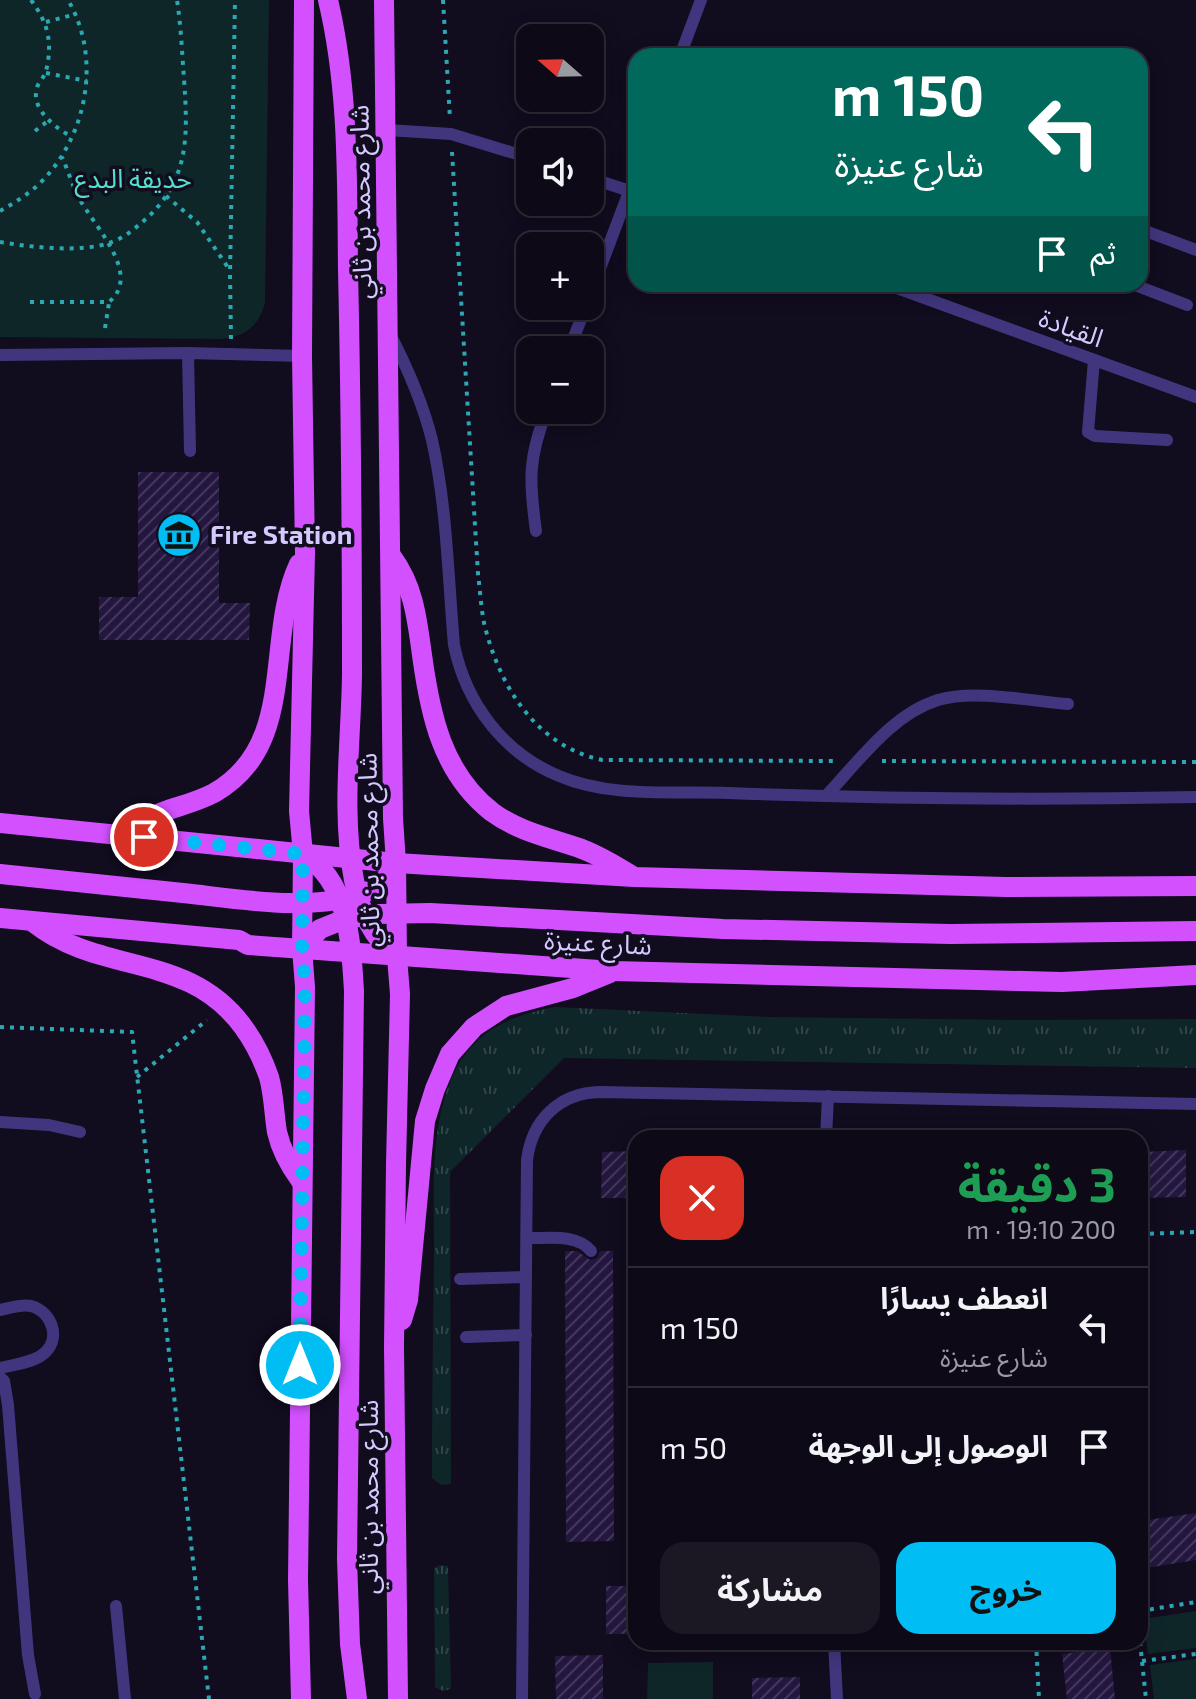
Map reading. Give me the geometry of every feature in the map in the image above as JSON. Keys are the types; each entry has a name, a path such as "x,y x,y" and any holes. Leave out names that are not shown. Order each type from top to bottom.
{"main road":[{"path":"301,1699 298,1580 305,987 302,948 303,854 299,811 305,553 302,356 304,0"},
{"path":"328,0 346,125 352,675 348,897"},
{"name":"شارع محمد بن ثاني","path":"384,0 393,818 400,994 394,1347 398,1699"},
{"path":"117,834 214,792 248,764 257,752 275,698 285,607 305,553"},
{"path":"392,557 410,586 427,691 439,740 465,785 492,812 509,823 596,855 634,877"},
{"path":"0,823 396,863 634,877 1006,887 1196,886"},
{"path":"303,854 321,866 348,897 356,917 381,945 397,957"},
{"path":"0,874 249,900 303,902 348,897 378,887 396,863"},
{"path":"302,948 320,929 356,917 430,913 753,930 950,934 1196,931"},
{"path":"356,917 351,953 354,991 347,1559 350,1644 357,1699"},
{"name":"شارع عنيزة","path":"0,918 239,940 248,945 613,971 1062,982 1196,975"},
{"path":"34,923 68,945 173,973 224,1006 242,1026 265,1068 283,1150 301,1181"},
{"path":"394,1347 408,1300 425,1121 450,1054 474,1027 506,1006 573,988 613,971"}],"lane":[{"path":"683,48 701,0"},
{"path":"387,130 451,134 516,154"},
{"path":"604,183 628,190"},
{"path":"604,261 628,204"},
{"path":"1148,232 1196,250"},
{"path":"1148,290 1187,305"},
{"name":"القيادة","path":"908,292 1196,397"},
{"path":"389,330 406,365 431,438 439,476 458,664 473,700 496,732 525,758 542,768 559,777 597,787 826,796 1196,797"},
{"path":"0,355 188,353 302,356"},
{"path":"188,353 190,451"},
{"path":"1094,360 1088,432 1095,436 1167,440"},
{"path":"536,531 531,494 531,458 542,424"},
{"path":"826,796 910,713 940,699 973,696 1068,704"},
{"path":"522,1699 529,1147 545,1115 576,1095 600,1092 1196,1104"},
{"path":"826,1130 828,1096"},
{"path":"0,1122 49,1125 80,1132"},
{"path":"527,1238 574,1239 591,1251"},
{"path":"460,1279 526,1277"},
{"path":"0,1310 27,1305 38,1308 52,1323 54,1332 47,1352 38,1358 0,1368"},
{"path":"466,1337 526,1335"},
{"path":"0,1377 4,1381 8,1405 28,1655 35,1694"},
{"path":"116,1606 125,1699"},
{"path":"834,1650 837,1699"}],"path":[{"path":"31,0 46,22 49,44 37,98 49,120 72,137"},
{"path":"0,211 44,180 62,157 81,112 87,81 85,43 68,0"},
{"path":"0,242 56,248 109,243 153,214 179,172 186,147 187,122 177,0"},
{"path":"232,354 230,270 235,0"},
{"path":"443,0 478,574 484,622 506,680 534,723 554,741 584,756 602,760 1196,762"},
{"path":"46,22 76,14"},
{"path":"45,73 87,81"},
{"path":"35,131 49,120"},
{"path":"62,157 78,197 109,243 122,282 120,291 109,302 105,328"},
{"path":"166,196 210,237 230,270"},
{"path":"30,302 109,302"},
{"path":"137,1077 212,1016"},
{"path":"0,1027 132,1032 209,1699"},
{"path":"1148,1234 1196,1232"},
{"path":"1148,1610 1196,1602"},
{"path":"1036,1650 1039,1699"},
{"path":"1141,1650 1146,1699"},
{"path":"1142,1661 1196,1654"}],"green space":[{"name":"حديقة البدع","path":"0,0 269,0 265,303 259,318 249,329 220,339 0,337"},
{"path":"555,1007 769,1017 1196,1019 1196,1068 564,1058 450,1172 451,1484 441,1485 432,1478 434,1163 440,1114 456,1069 474,1044 511,1019"},
{"path":"448,1566 451,1689 443,1691 435,1687 434,1568"},
{"path":"1196,1611 1196,1648 1148,1654 1148,1618"},
{"path":"1196,1659 1196,1699 1154,1699 1150,1665"},
{"path":"713,1662 713,1699 647,1699 648,1663"}],"building":[{"name":"Fire Station","path":"138,472 219,472 219,603 250,603 249,640 99,640 99,597 138,597"},
{"path":"1186,1150 1186,1197 1148,1198 1148,1152"},
{"path":"628,1151 628,1198 601,1198 602,1152"},
{"path":"565,1251 577,1251 590,1260 597,1258 600,1251 613,1251 614,1541 566,1542"},
{"path":"1196,1513 1196,1560 1148,1568 1148,1520"},
{"path":"606,1586 628,1586 628,1634 606,1634"},
{"path":"1110,1650 1115,1699 1067,1699 1062,1654"},
{"path":"603,1655 603,1699 556,1699 555,1656"},
{"path":"800,1677 800,1699 752,1699 752,1678"}],"place":[{"name":"Fire Station","path":"179,535"}],"route":[{"path":"144,837 303,854 302,948 305,987 300,1365"}]}
